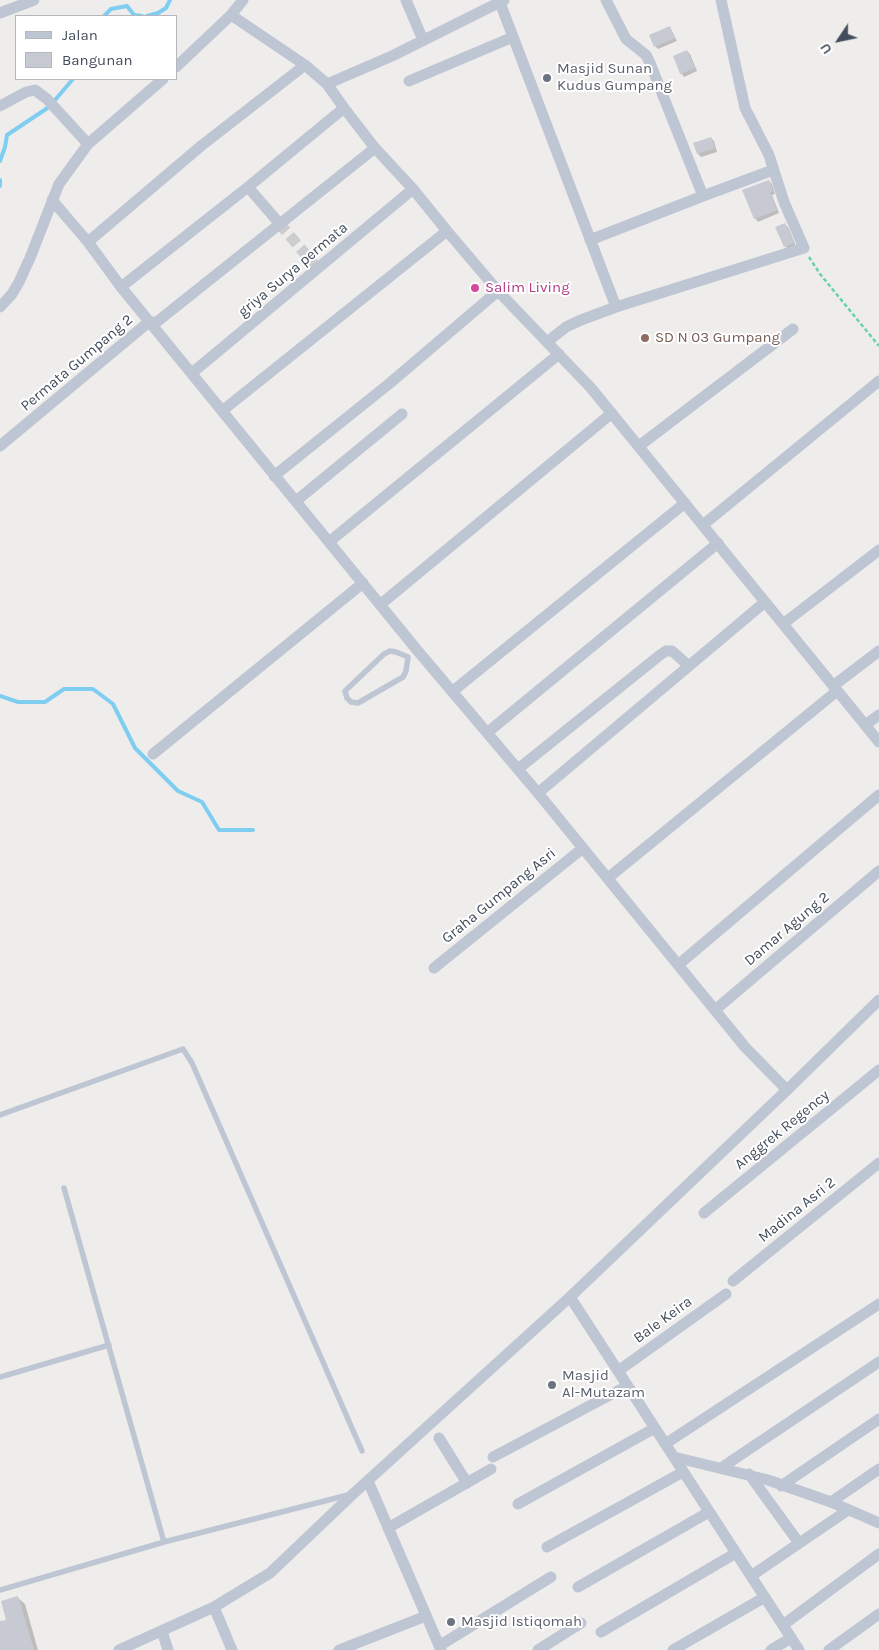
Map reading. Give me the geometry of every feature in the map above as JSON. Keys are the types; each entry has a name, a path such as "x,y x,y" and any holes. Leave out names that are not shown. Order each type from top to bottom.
{"street":[{"path":"0,12 34,0"},
{"path":"178,65 231,15 243,0"},
{"path":"406,0 423,40"},
{"path":"606,0 626,39 646,55 650,63 703,196"},
{"path":"547,342 581,320 616,307 804,248 784,202 769,155 745,108 722,0"},
{"path":"327,84 392,56 501,1 616,307"},
{"path":"231,15 305,65 327,84 375,148 413,189 498,291 590,388 639,446 879,742"},
{"path":"409,81 513,37"},
{"path":"88,242 209,140 305,65"},
{"path":"0,306 12,294 19,282 59,184 88,144 163,80"},
{"path":"0,106 32,90 38,91 88,144"},
{"path":"122,287 344,108"},
{"name":"Permata Gumpang 2","path":"0,446 151,323 375,148"},
{"path":"590,240 773,170"},
{"path":"248,187 279,223"},
{"name":"griya Surya permata","path":"192,373 413,189"},
{"path":"52,200 88,242 274,476 380,604 412,654 453,691 538,792 745,1047 787,1090"},
{"path":"222,411 447,231"},
{"path":"274,476 390,383 498,291"},
{"path":"639,446 792,329"},
{"path":"329,542 559,354"},
{"path":"703,525 879,381"},
{"path":"296,501 402,414"},
{"path":"380,604 612,414"},
{"path":"453,691 685,503"},
{"path":"488,732 718,543"},
{"path":"783,624 879,550"},
{"path":"153,754 363,583"},
{"path":"538,792 765,602"},
{"path":"518,769 666,651 672,651 689,666"},
{"path":"608,878 879,651"},
{"path":"865,726 879,715"},
{"path":"678,965 879,795"},
{"name":"Graha Gumpang Asri","path":"434,968 583,848"},
{"name":"Damar Agung 2","path":"715,1010 879,871"},
{"path":"120,1650 214,1607 270,1573 353,1494 570,1297 879,1000"},
{"name":"Anggrek Regency","path":"704,1213 879,1070"},
{"name":"Madina Asri 2","path":"733,1281 879,1163"},
{"name":"Bale Keira","path":"618,1371 726,1294"},
{"path":"570,1297 799,1650"},
{"path":"665,1444 879,1304"},
{"path":"721,1468 879,1362"},
{"path":"388,1528 467,1483 492,1463 627,1386"},
{"path":"781,1486 879,1419"},
{"path":"518,1504 655,1428"},
{"path":"439,1438 467,1483"},
{"path":"674,1457 749,1474 831,1502 879,1523"},
{"path":"831,1502 879,1469"},
{"path":"547,1547 683,1472"},
{"path":"749,1474 799,1543"},
{"path":"368,1481 440,1648 551,1577"},
{"path":"751,1576 848,1510"},
{"path":"578,1587 709,1512"},
{"path":"601,1632 736,1553"},
{"path":"783,1625 879,1554"},
{"path":"673,1650 765,1597"},
{"path":"214,1607 232,1650"},
{"path":"829,1650 879,1614"},
{"path":"339,1650 426,1616"},
{"path":"538,1650 581,1623"},
{"path":"162,1631 168,1650"},
{"path":"771,1650 792,1638"}],"lane":[{"path":"390,651 412,654 403,677 396,682 358,703 352,702 347,698 345,691 384,654 390,651"},
{"path":"0,1115 183,1049 192,1063 362,1451"},
{"path":"64,1188 164,1542"},
{"path":"0,1377 108,1345"},
{"path":"0,1590 164,1542 353,1494"}],"path":[{"path":"804,248 820,274 879,346"}],"building":[{"path":"670,26 675,38 654,47 649,35"},
{"path":"687,50 695,68 680,74 673,56"},
{"path":"711,137 715,148 697,154 693,143"},
{"path":"769,180 773,191 770,192 777,210 754,219 742,190"},
{"path":"785,223 794,243 784,247 775,227"},
{"path":"18,1596 34,1650 0,1650 0,1621 6,1620 1,1601"}],"waterway":[{"path":"151,15 166,8 170,0"},
{"path":"105,15 111,9 127,6 134,15"},
{"path":"0,161 7,135 49,107 72,80"},
{"path":"0,180 0,186"},
{"path":"0,696 18,702 45,702 64,689 93,689 113,704 135,748 178,791 202,802 219,830 253,830"}],"tunnel":[{"path":"279,223 318,269"}],"place":[{"name":"Masjid Sunan Kudus Gumpang","path":"547,78"},
{"name":"Salim Living","path":"475,288"},
{"name":"SD N 03 Gumpang","path":"645,338"},
{"name":"Masjid Al-Mutazam","path":"552,1385"},
{"name":"Masjid Istiqomah","path":"451,1622"}]}
